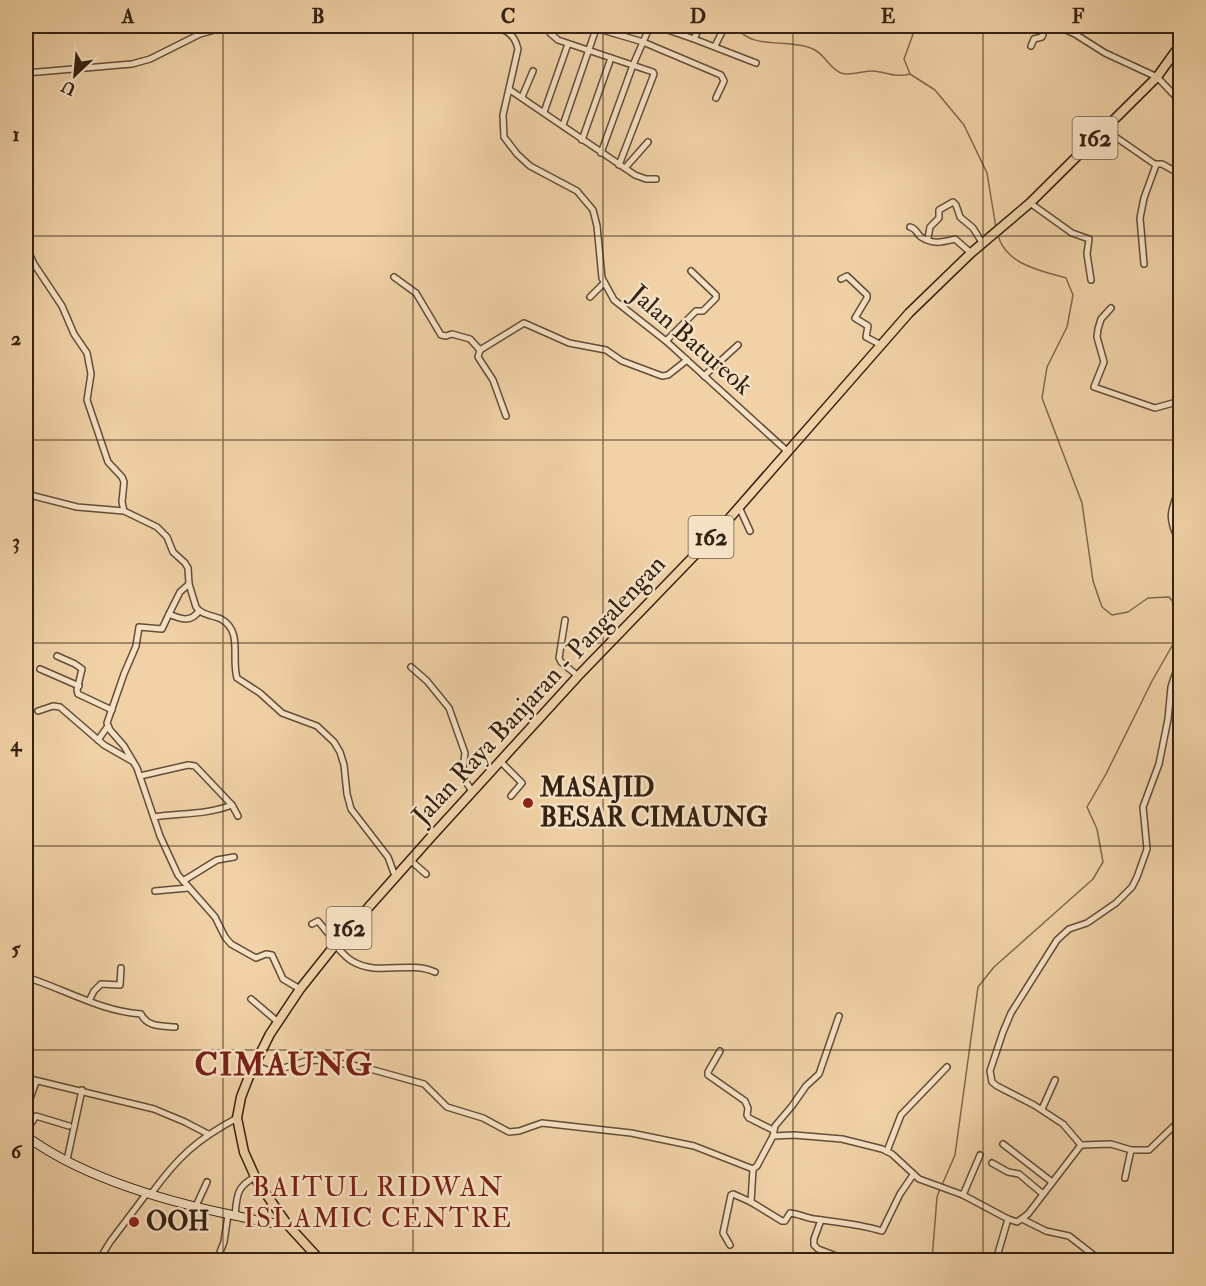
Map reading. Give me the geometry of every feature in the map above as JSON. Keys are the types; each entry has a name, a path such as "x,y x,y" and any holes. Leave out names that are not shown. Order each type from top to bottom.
{"main road":[{"name":"Jalan Raya Banjaran - Pangalengan","path":"320,1260 287,1224 255,1177 243,1152 237,1118 241,1097 270,1034 300,989 395,876 578,676 720,529 909,313 971,254 1005,227 1030,203 1157,77 1180,45"}],"street":[{"path":"26,73 132,64 150,59 200,34 229,26"},
{"name":"Jalan Batureok","path":"483,26 510,33 516,40 518,50 503,115 504,137 530,166 577,190 593,210 604,283 608,292 621,308 666,341 787,451"},
{"path":"550,26 550,33 568,44 654,74 622,166"},
{"path":"589,26 597,26 643,42 721,75 724,81 716,98"},
{"path":"563,125 597,26"},
{"path":"601,153 633,65 650,26"},
{"path":"656,26 674,28 704,44 715,45 756,63"},
{"path":"694,39 700,26"},
{"path":"715,45 725,26"},
{"path":"1031,46 1034,40 1042,37 1046,26"},
{"path":"1057,26 1113,57 1157,77 1180,100"},
{"path":"544,112 568,44"},
{"path":"582,140 611,58"},
{"path":"522,97 533,71"},
{"path":"510,90 641,178 656,180"},
{"path":"1104,129 1156,164 1162,164 1180,174"},
{"path":"622,166 648,142"},
{"path":"1144,264 1140,218 1144,198 1156,170 1156,164"},
{"path":"928,238 930,227 939,218 939,210 953,202 960,217 973,228 984,244"},
{"path":"1030,203 1072,233 1089,239 1091,280"},
{"path":"910,227 916,229 922,237 938,243 955,239 971,254"},
{"path":"26,246 34,264 62,306 74,334 87,353 91,374 87,400 108,462 122,477 124,511"},
{"path":"666,341 696,311 704,311 716,298 716,295 691,271"},
{"path":"394,276 416,293 441,335 455,334 470,339 480,350"},
{"path":"841,279 847,276 867,295 855,318 868,326 865,334 868,339 881,345"},
{"path":"590,297 604,283"},
{"path":"1111,308 1101,319 1098,329 1097,337 1104,362 1094,387 1155,408 1173,403 1180,404"},
{"path":"506,416 493,381 478,357 480,350 524,323 568,343 606,350 622,361 662,376 668,375 687,360"},
{"path":"704,376 738,345"},
{"path":"1180,488 1170,520 1180,543"},
{"path":"26,494 77,507 124,511 162,531 173,552 185,563 195,607 199,611 224,621 234,635 236,675 239,680 260,693 282,713 310,721 334,742 344,765 351,808 388,857 395,876"},
{"path":"739,507 750,531"},
{"path":"98,740 108,726 139,639 138,628 141,626 162,629 180,592 189,584"},
{"path":"170,614 186,620 199,611"},
{"path":"565,620 559,658 578,676"},
{"path":"57,656 82,668 77,690 80,696 112,710"},
{"path":"1081,1145 1064,1124 1042,1109 996,1086 992,1082 990,1069 1011,1013 1056,940 1069,929 1087,923 1116,903 1132,887 1137,877 1147,849 1143,807 1159,764 1168,719 1171,687 1180,660"},
{"path":"411,667 427,681 450,708 465,753 462,776 472,791"},
{"path":"40,669 79,686"},
{"path":"38,711 58,706 98,740 134,762"},
{"path":"108,726 134,762 169,856 183,881 215,916 231,944 256,958 266,954 272,955 284,979 300,989"},
{"path":"500,761 522,783 511,796"},
{"path":"140,776 188,765 195,766 232,805 238,816"},
{"path":"154,817 201,813 220,810 232,805"},
{"path":"183,881 217,860 234,857"},
{"path":"410,860 426,874"},
{"path":"155,891 189,888"},
{"path":"312,924 318,921 350,960 372,968 428,968 435,972"},
{"path":"89,1001 101,984 120,985 122,968"},
{"path":"26,977 115,1010 141,1014 143,1020 151,1024 175,1027"},
{"path":"251,999 277,1024"},
{"path":"751,1202 753,1169 757,1166 773,1133 806,1086 819,1074 839,1016"},
{"path":"720,1051 708,1075 745,1101 749,1118 773,1133 842,1139 887,1151 913,1175 963,1195 1017,1222 1043,1194 1081,1145"},
{"path":"255,1065 274,1071 306,1060 319,1060 363,1067 424,1084 447,1107 483,1118 509,1132 542,1123 632,1133 694,1146 753,1169"},
{"path":"887,1151 901,1115 947,1067"},
{"path":"26,1078 154,1109 208,1134"},
{"path":"1042,1109 1055,1080"},
{"path":"27,1107 36,1082"},
{"path":"67,1160 82,1090"},
{"path":"26,1131 36,1116 69,1126"},
{"path":"99,1260 110,1242 175,1163 208,1134 237,1118"},
{"path":"1081,1145 1112,1144 1131,1150 1152,1148 1180,1120"},
{"path":"26,1136 67,1160 149,1194 195,1208 270,1223 287,1224"},
{"path":"1003,1144 1052,1182"},
{"path":"1125,1178 1131,1150"},
{"path":"963,1195 980,1155"},
{"path":"992,1163 1008,1172 1019,1174 1043,1194"},
{"path":"730,1245 723,1233 733,1194 751,1202 783,1222 790,1213 884,1231 888,1216 913,1175"},
{"path":"220,1252 238,1192 244,1184 255,1177"},
{"path":"195,1208 207,1182"},
{"path":"996,1260 1008,1219"},
{"path":"1022,1219 1046,1231 1069,1236 1096,1257"},
{"path":"821,1220 814,1245 818,1249 847,1260"}],"waterway":[{"path":"735,26 742,33 759,41 814,49 841,73 873,71 896,75 910,74"},
{"path":"916,26 904,59 910,74 935,90 964,125 987,173 996,228"},
{"path":"942,1185 955,1155 978,987 994,967 1093,879 1103,862 1097,829 1087,807 1180,632 1180,610 1169,597 1148,598 1128,612 1112,615 1102,607 1093,581 1082,503 1042,398 1047,367 1067,327 1073,295 1066,278 1035,269 1016,260 1002,245 998,235"},
{"path":"932,1260 937,1197 940,1189"}],"place":[{"name":"MASAJID BESAR CIMAUNG","path":"528,803"},
{"name":"OOH","path":"134,1222"}],"district":[{"name":"CIMAUNG","path":"284,1065"},
{"name":"BAITUL RIDWAN ISLAMIC CENTRE","path":"378,1202"}]}
